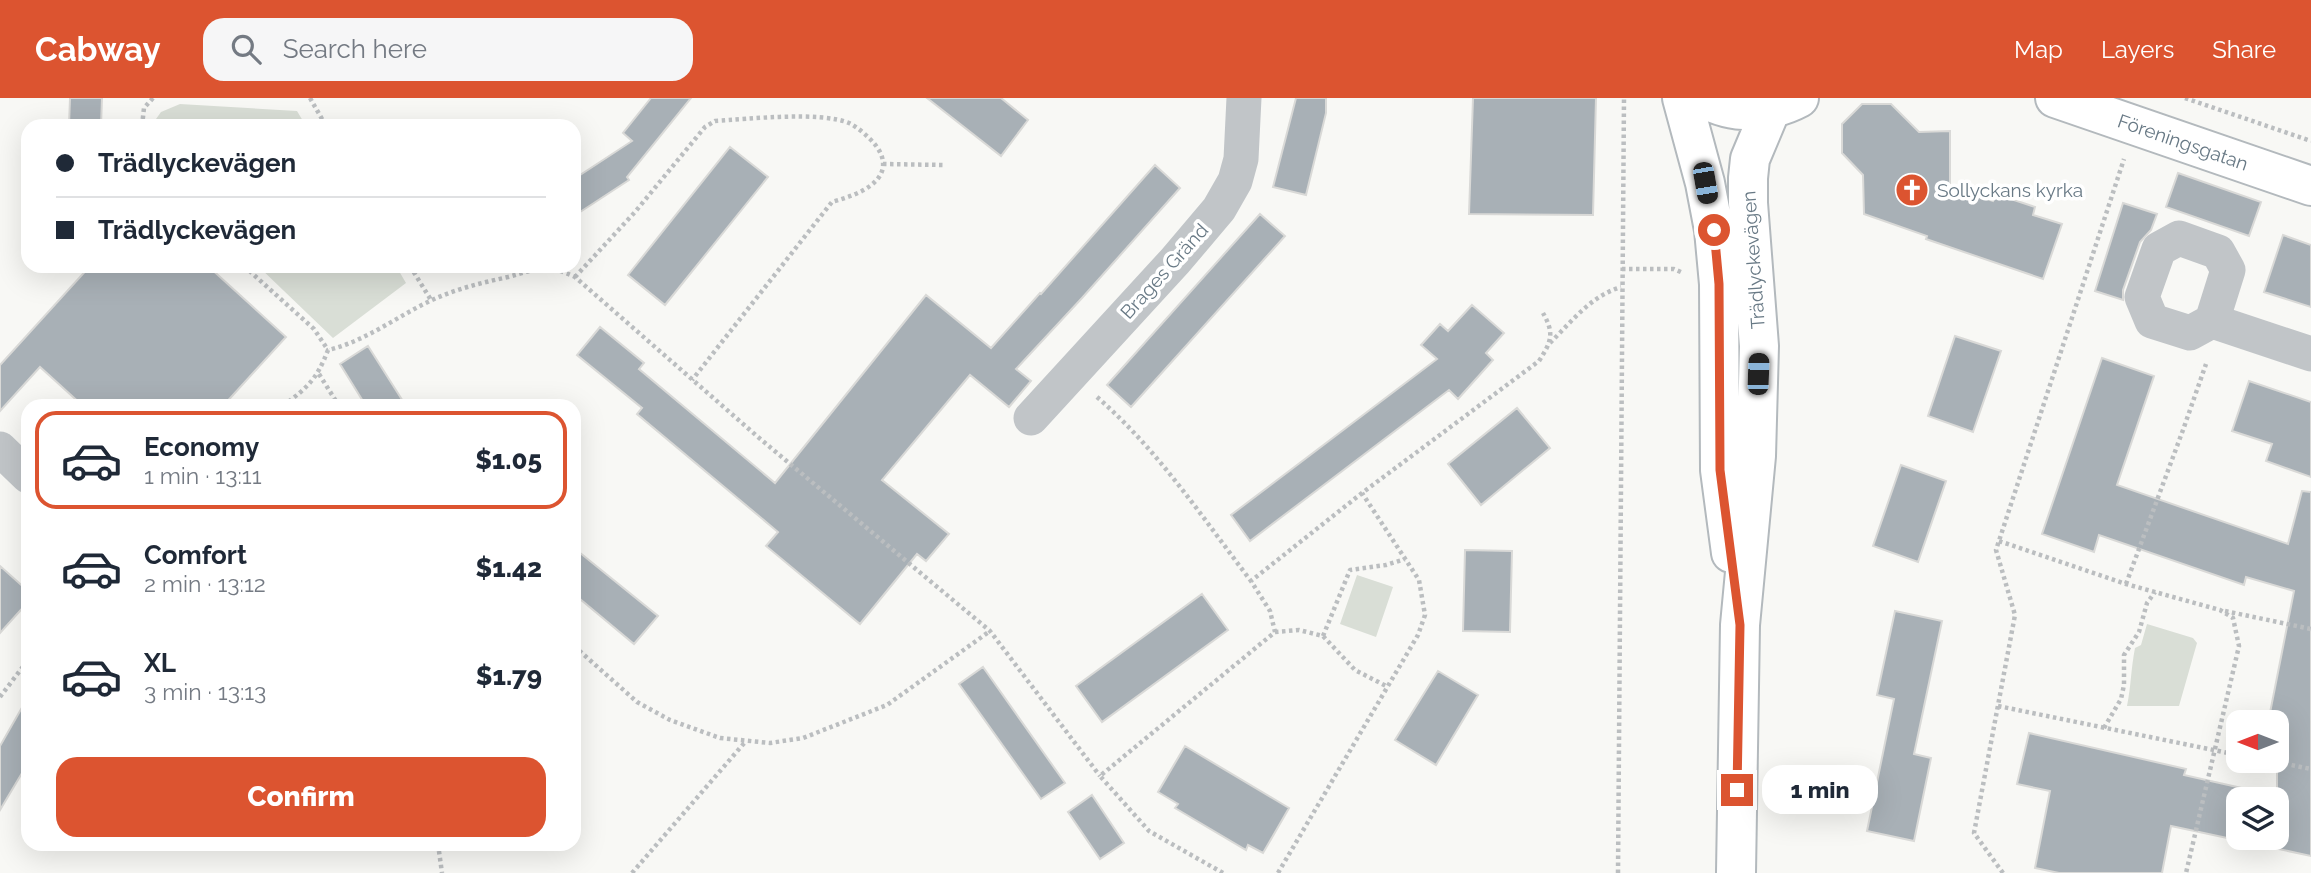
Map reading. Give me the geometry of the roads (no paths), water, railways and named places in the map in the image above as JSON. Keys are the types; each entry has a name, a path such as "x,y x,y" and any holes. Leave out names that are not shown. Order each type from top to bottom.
{"street":[{"name":"Brages Gränd","path":"1031,418 1219,209 1235,181 1241,159 1244,98"},
{"name":"Trädlyckevägen","path":"1682,98 1705,183 1714,230 1719,284 1720,470 1740,625"},
{"path":"1703,98 1740,110 1785,103"},
{"name":"Föreningsgatan","path":"2054,98 2311,186"},
{"name":"Trädlyckevägen","path":"1736,873 1740,625 1756,456 1759,346 1748,178 1750,159 1785,103"},
{"path":"2215,323 2311,354"},
{"path":"0,449 21,468"}],"place":[{"name":"Sollyckans kyrka","path":"1912,190"}]}
